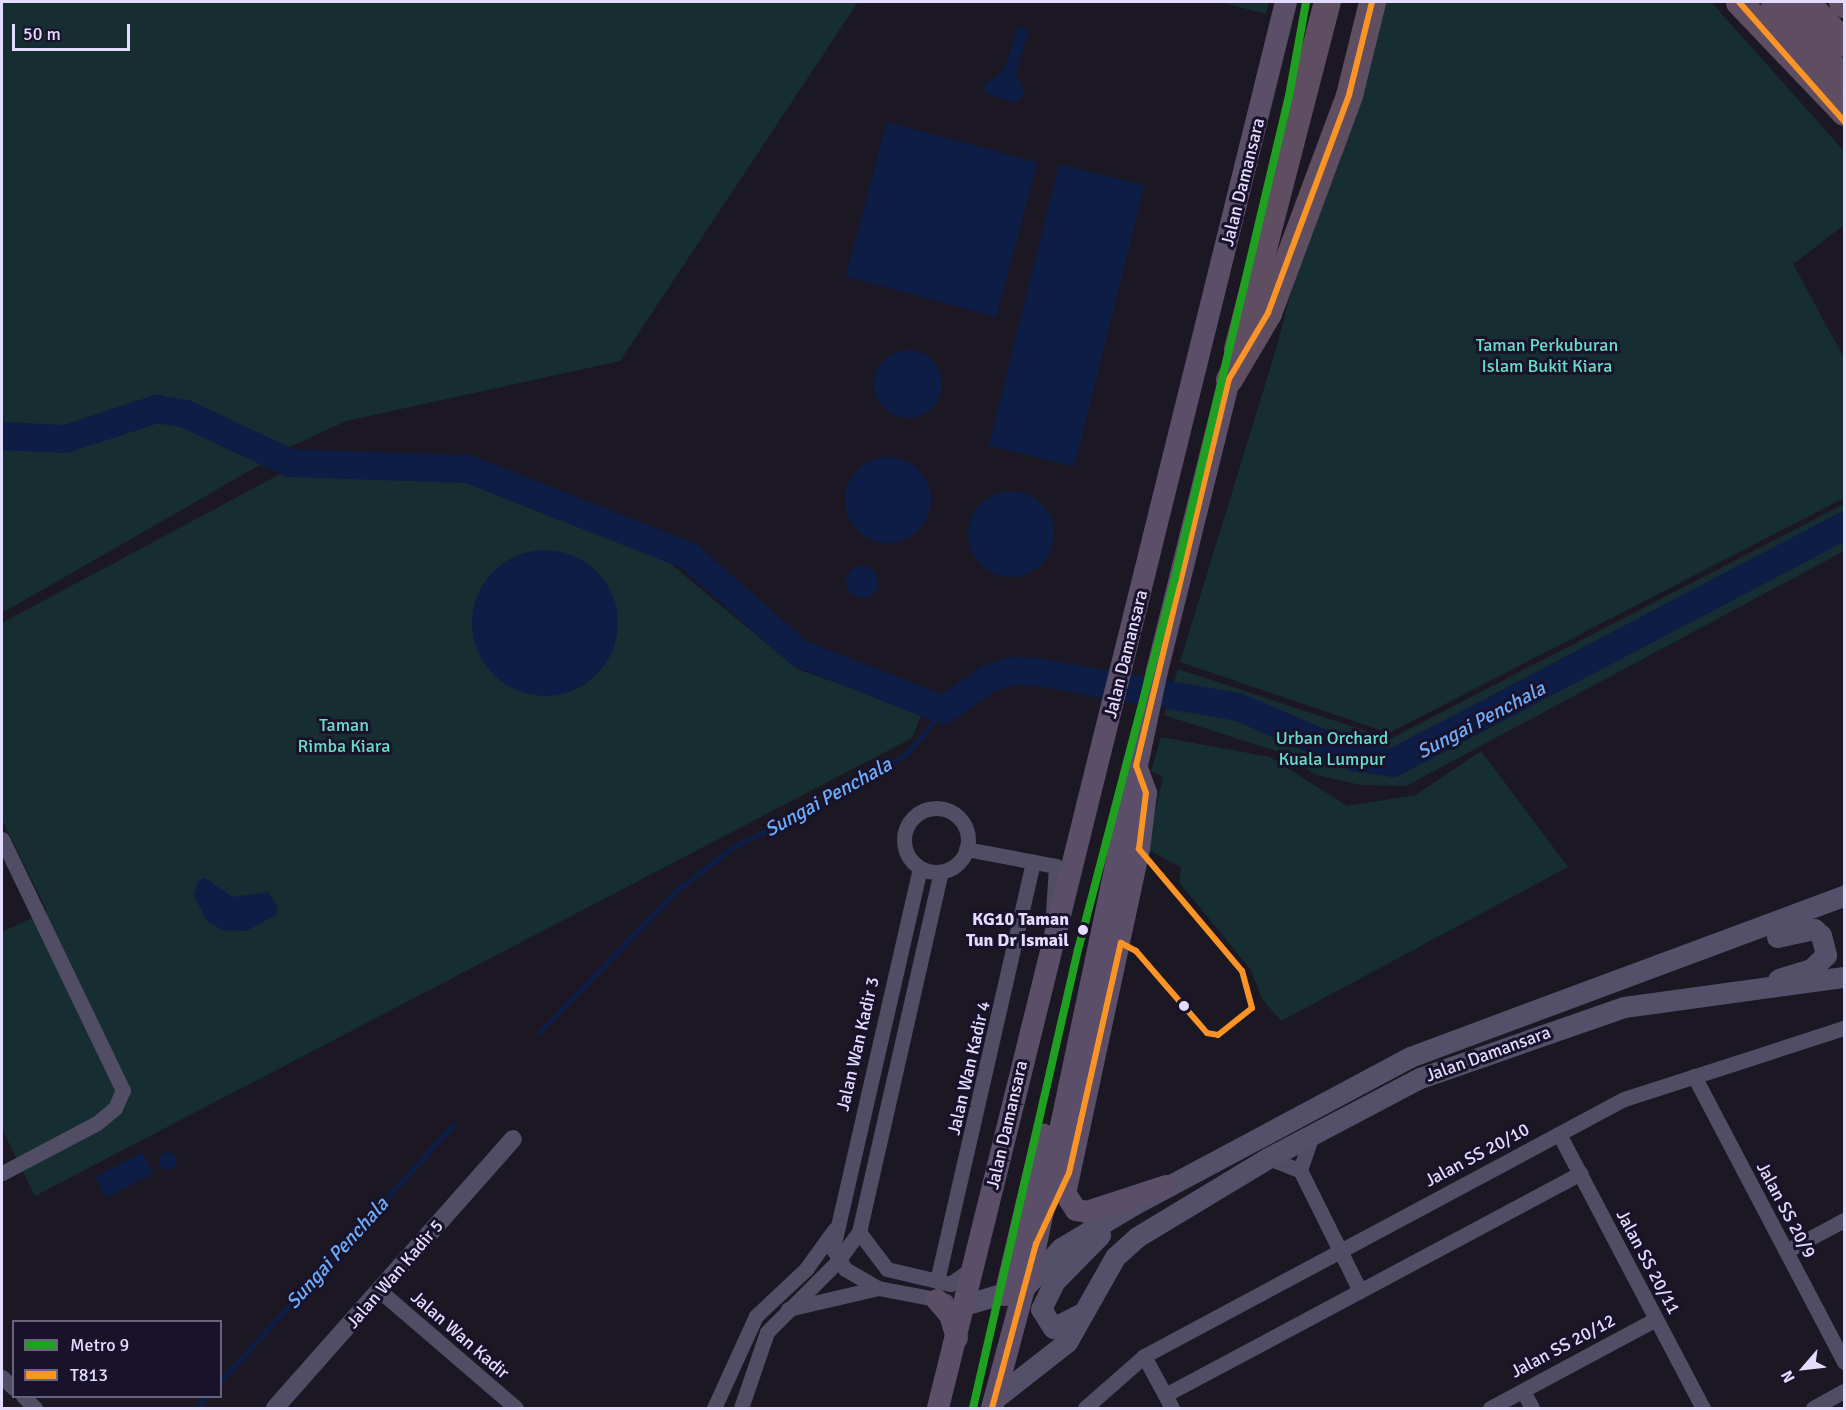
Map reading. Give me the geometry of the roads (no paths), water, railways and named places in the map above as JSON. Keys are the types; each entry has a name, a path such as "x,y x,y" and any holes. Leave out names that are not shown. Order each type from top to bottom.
{"highway":[{"path":"1229,379 1327,2"},
{"path":"1229,379 1268,313 1349,95 1372,2"},
{"path":"1739,2 1842,104"},
{"path":"1774,2 1842,104"},
{"path":"1806,2 1845,43"}],"main road":[{"name":"Jalan Damansara","path":"938,1408 957,1340 1053,937 1125,659 1286,2"},
{"name":"Jalan Damansara","path":"992,1404 1015,1291 1036,1244 1092,965 1157,671 1229,379"},
{"path":"1136,766 1146,793 1139,849 1065,1193 1076,1210 1166,1186"},
{"name":"Jalan Damansara","path":"1015,1291 1061,1248 1166,1186 1410,1057 1680,961 1845,896"},
{"path":"1680,961 1725,954 1802,928 1821,935 1826,955 1821,963 1738,990"},
{"path":"964,1305 1015,1291 1058,1071 1092,965"},
{"name":"Jalan Damansara","path":"992,1404 1067,1342 1080,1314 1115,1257 1137,1237 1268,1158 1420,1078 1597,1015 1738,990 1845,977"},
{"path":"1036,1244 1068,1173"},
{"path":"1080,1314 1053,1328 1041,1309 1070,1263 1134,1205"},
{"path":"937,1291 950,1314 957,1340"}],"street":[{"path":"943,809 960,820 966,849 955,866 941,872 920,868 907,853 904,834 923,811 943,809"},
{"path":"2,839 123,1090 115,1108 97,1123 2,1173"},
{"path":"966,849 1056,866 1053,937"},
{"name":"Jalan Wan Kadir 4","path":"937,1291 1033,862"},
{"name":"Jalan Wan Kadir 3","path":"837,1262 834,1230 920,868"},
{"path":"741,1408 760,1346 785,1310 837,1262 858,1232 941,872"},
{"name":"Jalan SS 20/10","path":"1085,1408 1144,1356 1624,1099 1845,1028"},
{"name":"Jalan SS 20/9","path":"1694,1076 1845,1362"},
{"name":"Jalan SS 20/11","path":"1559,1134 1703,1408"},
{"path":"1300,1170 1312,1136"},
{"name":"Jalan Wan Kadir 5","path":"275,1408 513,1139"},
{"path":"1268,1158 1300,1170 1360,1291"},
{"path":"1144,1356 1169,1402 1360,1291 1580,1173"},
{"path":"1786,1251 1845,1220"},
{"name":"Jalan Wan Kadir 3","path":"714,1408 756,1316 806,1269 834,1230"},
{"path":"858,1232 887,1269 964,1305"},
{"path":"785,1310 878,1288 937,1291 959,1282 976,1259"},
{"path":"837,1262 878,1288"},
{"name":"Jalan Wan Kadir","path":"380,1291 516,1408"},
{"name":"Jalan SS 20/12","path":"1490,1408 1656,1319"},
{"path":"1523,1390 1532,1408"},
{"path":"1813,1408 1845,1391"}],"water":[{"path":"1018,26 1029,30 1016,73 1025,95 1015,103 986,94 983,86 1004,70"},
{"path":"887,122 1038,162 996,317 846,277"},
{"path":"1059,164 1144,185 1074,467 989,445"},
{"path":"908,350 921,353 932,360 939,371 942,384 939,397 932,408 921,415 908,418 895,415 884,408 877,397 874,384 877,371 884,360 895,353"},
{"path":"888,457 912,464 924,476 931,500 924,524 912,536 888,543 864,536 852,524 845,500 852,476 864,464"},
{"path":"1011,491 1035,498 1047,510 1054,534 1047,558 1035,570 1011,577 987,570 975,558 968,534 975,510 987,498"},
{"path":"545,550 559,551 573,556 586,562 597,571 606,582 612,595 617,609 617,637 612,651 606,664 597,675 586,684 573,690 559,695 545,696 531,695 517,690 504,684 493,675 484,664 478,651 473,637 472,623 473,609 478,595 484,582 493,571 504,562 517,556 531,551"},
{"path":"862,566 873,571 878,582 873,593 862,598 851,593 846,582 851,571"},
{"path":"205,878 233,897 268,892 278,908 276,915 246,931 222,930 207,921 194,896 198,881"},
{"path":"142,1152 153,1173 106,1198 95,1177"},
{"path":"164,1152 172,1152 177,1157 175,1168 164,1170 159,1165 159,1157"}],"waterway":[{"path":"2,436 65,439 157,409 186,414 290,463 468,469 689,556 799,653 944,710 988,679 1013,671 1037,672 1238,707 1357,758 1393,763 1844,526"},
{"name":"Sungai Penchala","path":"539,1033 676,891 732,848 867,781 908,752 944,710"},
{"name":"Sungai Penchala","path":"222,1380 453,1125"},
{"name":"Sungai Penchala","path":"197,1408 205,1398"}],"metro line":[{"name":"9","path":"973,1408 1078,950 1175,578 1289,96 1306,2"}],"place":[{"name":"KG10 Taman Tun Dr Ismail","path":"1083,930"}],"park label":[{"name":"Taman Perkuburan Islam Bukit Kiara","path":"1547,356"},
{"name":"Taman Rimba Kiara","path":"344,736"},
{"name":"Urban Orchard Kuala Lumpur","path":"1332,750"}]}
